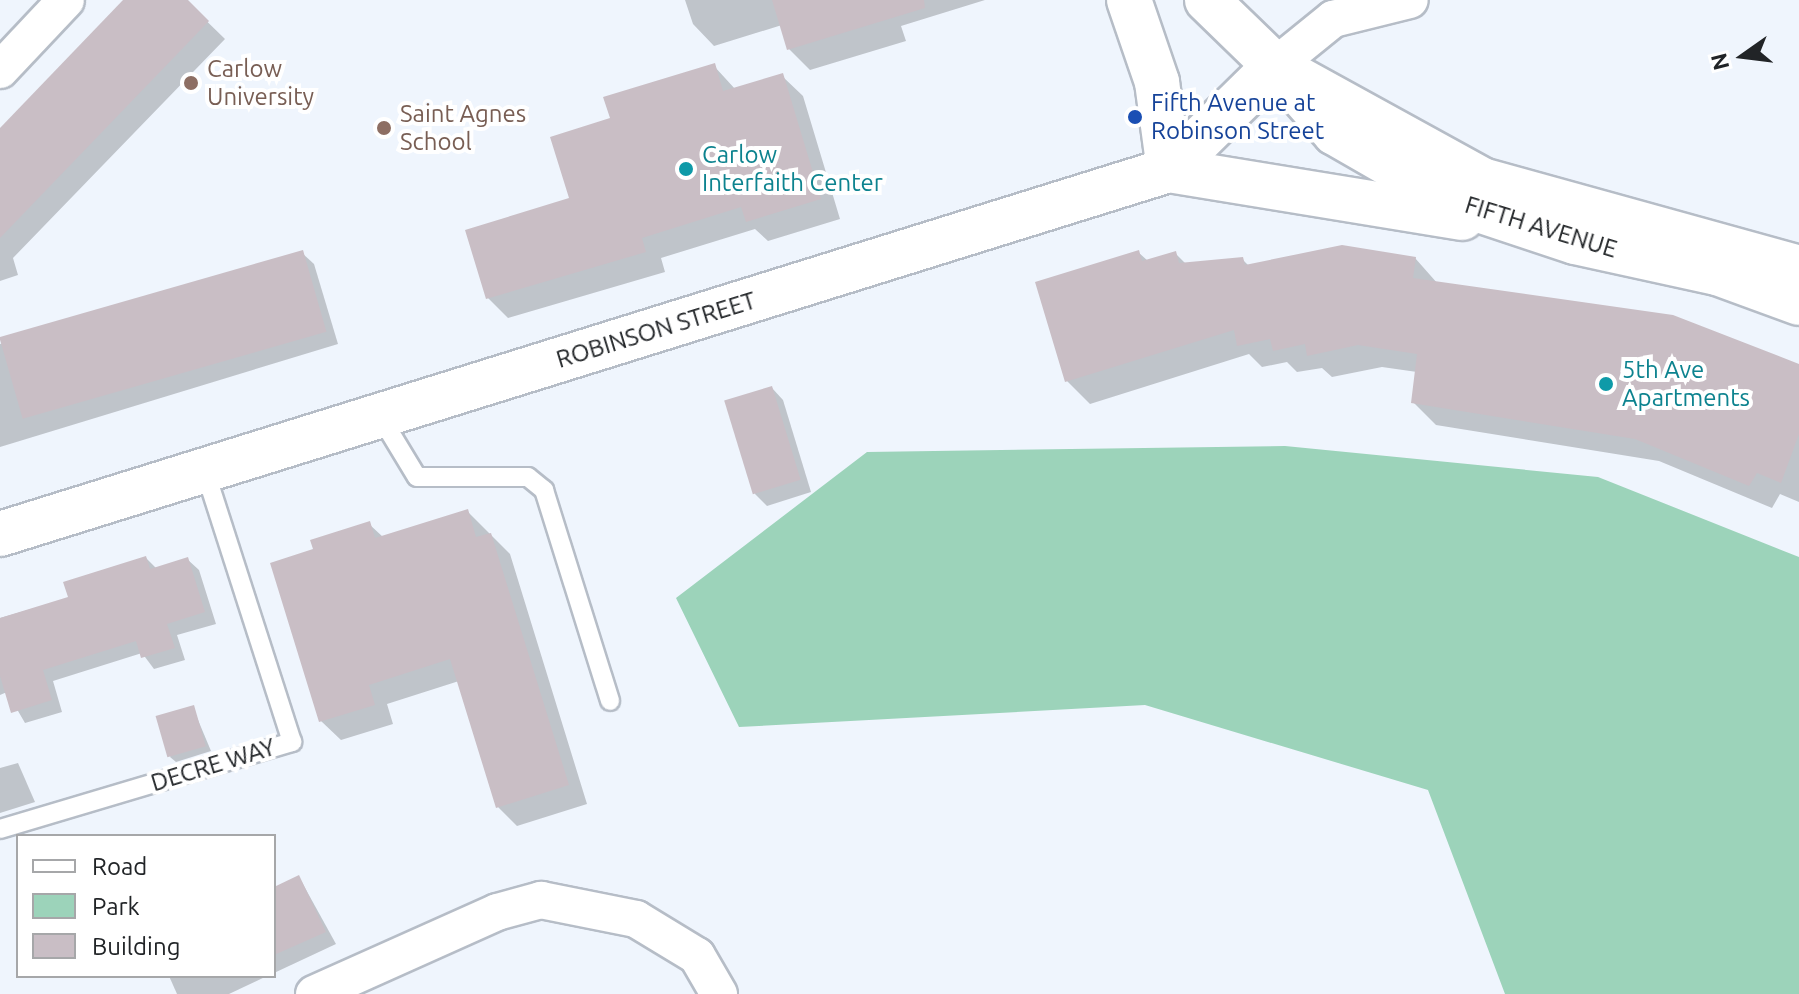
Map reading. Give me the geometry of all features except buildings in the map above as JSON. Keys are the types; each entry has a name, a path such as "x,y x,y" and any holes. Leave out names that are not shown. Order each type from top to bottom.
{"main road":[{"path":"1129,0 1157,82 1169,170 1519,225"},
{"name":"FIFTH AVENUE","path":"1207,0 1275,66 1335,133 1390,170 1519,225 1717,273 1799,303"},
{"name":"ROBINSON STREET","path":"0,534 1169,170 1275,66"},
{"name":"FIFTH AVENUE","path":"1275,66 1482,180 1799,268"}],"street":[{"path":"0,70 66,0"},
{"path":"1275,66 1333,19 1410,0"},
{"path":"314,994 372,982 541,900 636,919 697,956 719,994"}],"lane":[{"path":"380,416 417,477 528,477 544,490 610,701"},
{"name":"DECRE WAY","path":"0,829 292,742 205,470"}],"green space":[{"path":"1285,446 1598,477 1799,557 1799,994 1505,994 1428,790 1145,705 739,727 676,598 867,452"}],"place":[{"name":"Carlow University","path":"191,83"},
{"name":"Fifth Avenue at Robinson Street","path":"1135,117"},
{"name":"Saint Agnes School","path":"384,128"},
{"name":"Carlow Interfaith Center","path":"686,169"},
{"name":"5th Ave Apartments","path":"1606,384"}]}
